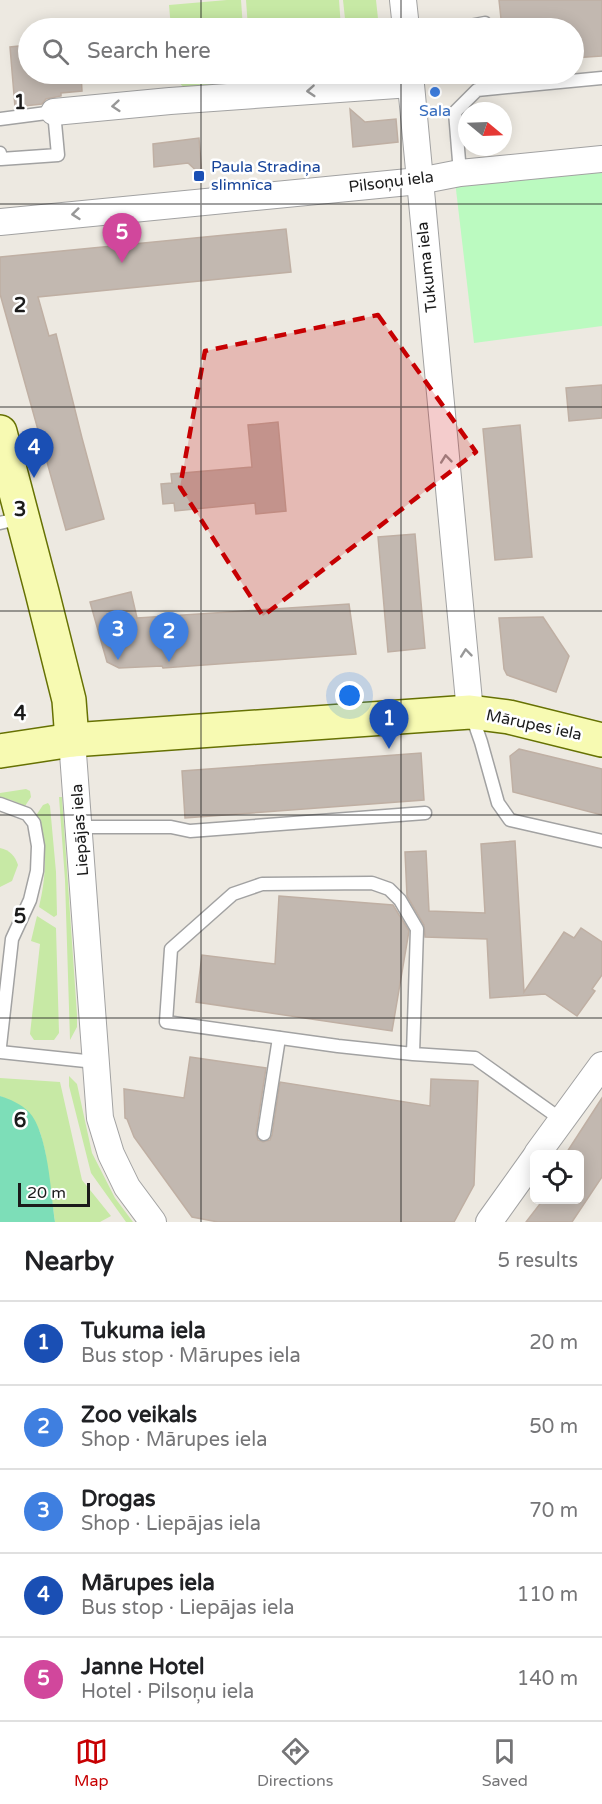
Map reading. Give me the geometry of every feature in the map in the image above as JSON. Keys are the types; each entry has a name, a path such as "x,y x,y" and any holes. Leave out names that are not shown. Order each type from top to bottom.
{"street":[{"path":"403,0 405,18"},
{"path":"54,112 355,84"},
{"name":"Tukuma iela","path":"410,84 471,712"},
{"name":"Pilsoņu iela","path":"0,222 419,181 460,173 602,159"},
{"name":"Liepājas iela","path":"1,443 11,520 69,700 100,1118 111,1154 127,1187 153,1222"},
{"name":"Mārupes iela","path":"0,750 72,740 471,712 509,717 602,740"},
{"path":"541,1150 602,1065"},
{"path":"489,1222 530,1165"}],"lane":[{"path":"584,80 602,78"},
{"path":"460,173 455,112 477,90 540,84"},
{"path":"0,119 54,112 57,155 1,159 0,153"},
{"path":"471,712 482,742 498,802 510,819 602,841"},
{"path":"0,804 27,814 34,823 38,846 37,872 30,900 12,939 0,1046"},
{"path":"80,827 171,827 190,831 425,813"},
{"path":"413,1054 417,929 400,900 388,889 372,883 262,884 233,894 171,949 166,1022 413,1054 475,1058 562,1120"},
{"path":"264,1134 279,1038"},
{"path":"0,1052 95,1062"}],"highlighted area":[{"path":"378,315 476,452 263,616 180,487 205,351"}],"green space":[{"path":"241,0 242,18 170,18 169,5"},
{"path":"246,0 339,0 340,18 247,18"},
{"path":"343,0 376,0 378,18 345,18"},
{"path":"180,84 290,84 192,92"},
{"path":"602,172 602,326 474,343 455,181"},
{"path":"26,789 30,791 31,797 25,806 0,798 0,793"},
{"path":"59,797 62,797 77,1015 77,1027 70,1040 65,880"},
{"path":"48,803 56,872 57,915 54,917 39,907 45,861 43,838 35,817 43,805"},
{"path":"0,848 12,854 18,865 12,881 0,887"},
{"path":"37,916 56,928 59,1033 54,1040 34,1040 30,1034 40,944 31,941"},
{"path":"69,1076 77,1084 92,1153 115,1198 133,1222 126,1222 91,1173 69,1086"},
{"path":"0,1078 60,1082 82,1180 111,1216 100,1222 55,1222 45,1151 40,1132 19,1105 0,1096"},
{"path":"0,1096 11,1100 29,1112 41,1134 48,1164 55,1222 0,1222"}],"building":[{"path":"499,0 602,0 602,56 584,57 584,18 501,18"},
{"path":"18,46 18,84 82,84 82,91 61,93 61,96 46,99 42,104 15,107 10,47"},
{"path":"350,109 365,122 396,119 398,142 353,147"},
{"path":"199,138 202,176 188,163 154,167 153,144"},
{"path":"286,229 291,272 38,297 49,336 56,334 104,519 66,530 0,294 0,257"},
{"path":"602,385 602,418 569,421 566,388"},
{"path":"278,422 286,511 256,514 255,503 175,511 174,503 163,504 161,484 172,483 171,474 252,467 248,425"},
{"path":"520,425 532,557 495,560 483,429"},
{"path":"415,534 425,648 388,652 378,537"},
{"path":"131,592 137,618 349,604 356,654 163,668 162,666 119,668 107,662 90,602"},
{"path":"543,617 569,656 556,692 507,675 504,669 499,618"},
{"path":"519,749 602,769 602,815 513,792 510,756"},
{"path":"421,753 424,800 185,818 182,771"},
{"path":"515,841 524,992 564,932 574,938 581,928 602,942 602,975 592,989 595,991 577,1016 545,994 490,998 487,939 425,937 424,925 407,896 405,852 426,851 429,911 485,913 481,844"},
{"path":"279,896 393,905 409,931 392,1031 196,1002 202,955 275,964"},
{"path":"190,1057 266,1068 256,1133 258,1140 263,1142 270,1140 272,1135 280,1082 430,1106 431,1079 478,1081 474,1185 454,1222 218,1222 192,1217 134,1137 125,1118 124,1089 184,1098"},
{"path":"602,1098 602,1177 584,1204 584,1150 568,1150"},
{"path":"540,1204 584,1204 572,1222 526,1222"}],"place":[{"name":"Sala","path":"435,92"},
{"name":"Paula Stradiņa slimnīca","path":"199,176"},
{"name":"Janne Hotel","path":"122,263"},
{"name":"Mārupes iela","path":"34,478"},
{"name":"Drogas","path":"118,660"},
{"name":"Zoo veikals","path":"169,662"},
{"name":"Tukuma iela","path":"389,749"}]}
